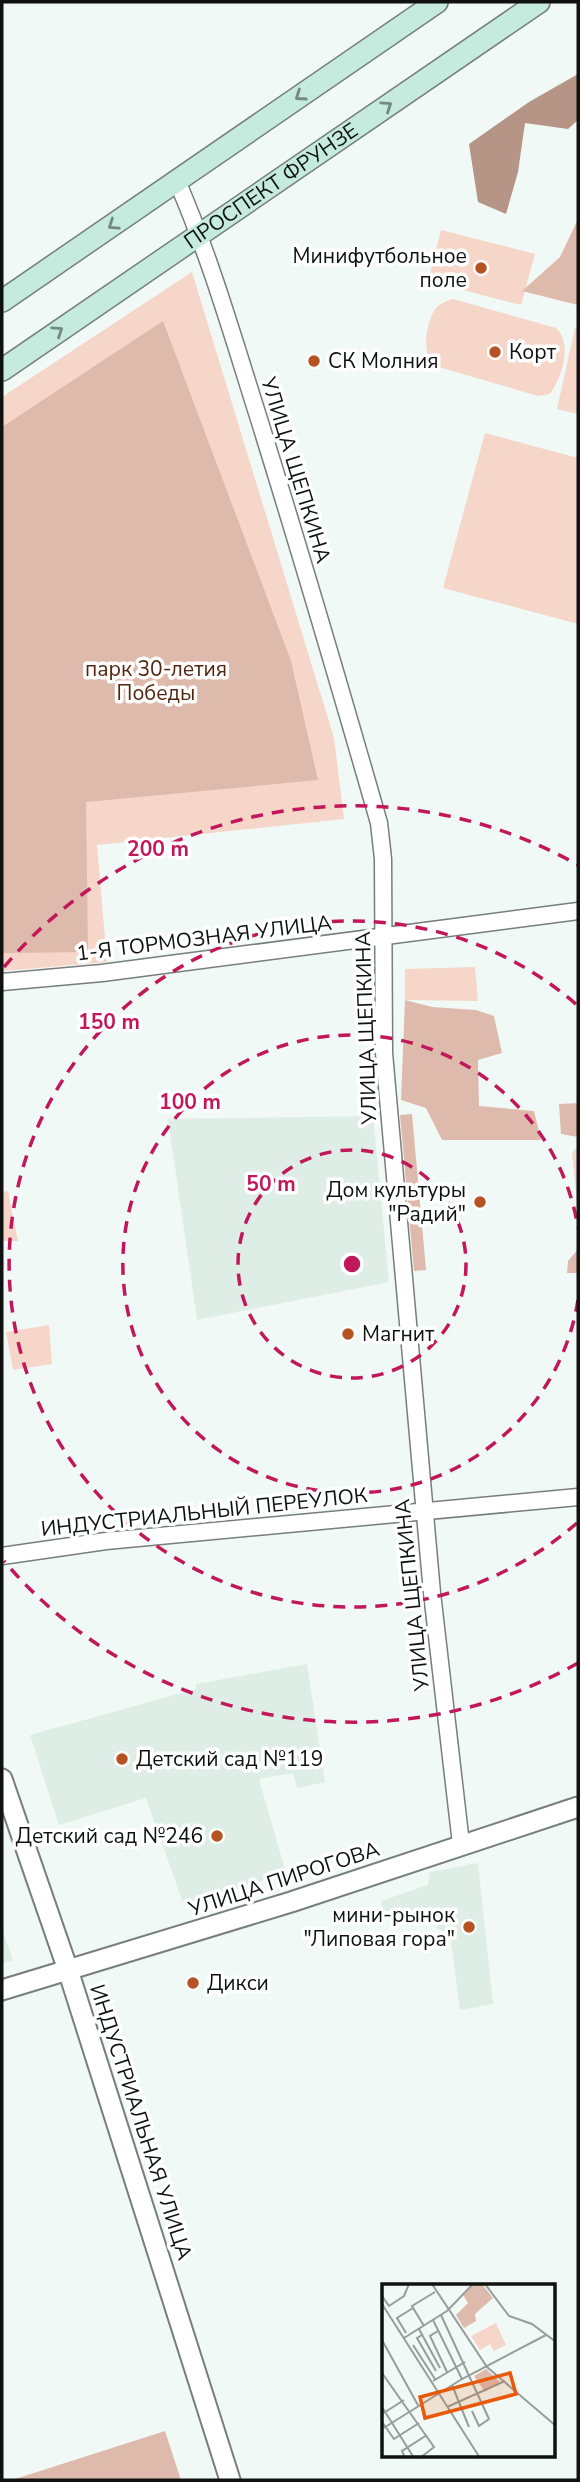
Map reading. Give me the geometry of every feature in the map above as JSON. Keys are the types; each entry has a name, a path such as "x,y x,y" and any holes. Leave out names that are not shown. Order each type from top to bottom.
{"main road":[{"path":"2,301 437,2"},
{"name":"ПРОСПЕКТ ФРУНЗЕ","path":"2,370 539,2"}],"street":[{"name":"УЛИЦА ЩЕПКИНА","path":"177,181 200,234 316,602 379,823 383,859 384,1054 424,1510 461,1844"},
{"name":"1-Я ТОРМОЗНАЯ УЛИЦА","path":"2,982 102,973 578,911"},
{"name":"ИНДУСТРИАЛЬНЫЙ ПЕРЕУЛОК","path":"2,1556 106,1541 578,1497"},
{"name":"ИНДУСТРИАЛЬНАЯ УЛИЦА","path":"2,1779 68,1970 230,2480"},
{"name":"УЛИЦА ПИРОГОВА","path":"2,1990 291,1902 578,1807"}],"shaded area":[{"path":"578,74 578,120 568,129 525,123 518,172 506,214 478,202 469,144 529,102"},
{"path":"373,1116 389,1282 197,1320 168,1119"},
{"path":"307,1664 325,1782 297,1788 293,1773 259,1779 286,1873 184,1906 146,1798 59,1825 30,1735 196,1689 196,1684"},
{"name":"мини-рынок \"Липовая гора\"","path":"478,1863 493,2004 460,2010 450,1934 437,1929 432,1907 385,1917 381,1901 428,1885 430,1872"},
{"path":"2,1929 13,1960 2,1964"}],"green space":[{"path":"578,219 578,305 522,291 560,257"},
{"name":"Минифутбольное поле","path":"441,230 535,254 521,305 428,281"},
{"name":"парк 30-летия Победы","path":"192,272 334,738 344,819 97,845 107,962 2,971 2,397"},
{"name":"Корт","path":"453,299 556,328 561,335 565,351 562,370 550,394 538,396 432,365 426,346 429,324 438,306"},
{"name":"парк 30-летия Победы","path":"163,321 291,661 318,780 86,802 88,952 2,953 2,427"},
{"path":"575,328 578,329 578,414 557,409"},
{"path":"485,433 578,458 578,624 443,588"},
{"path":"475,967 478,1001 405,1000 405,969"},
{"path":"405,1000 432,1007 476,1010 494,1016 502,1053 478,1060 479,1106 534,1111 541,1140 442,1140 426,1108 401,1100"},
{"path":"578,1103 578,1137 561,1134 559,1104"},
{"path":"412,1114 426,1270 414,1271 400,1115"},
{"path":"578,1145 578,1211 572,1153"},
{"path":"8,1191 18,1241 2,1241 2,1192"},
{"path":"578,1249 578,1273 567,1273 568,1261"},
{"path":"49,1325 52,1364 13,1370 6,1332"},
{"path":"165,2431 181,2480 12,2480"}],"place":[{"name":"Минифутбольное поле","path":"481,268"},
{"name":"Корт","path":"495,352"},
{"name":"СК Молния","path":"314,361"},
{"name":"Дом культуры \"Радий\"","path":"480,1202"},
{"name":"Магнит","path":"348,1334"},
{"name":"Детский сад №119","path":"122,1759"},
{"name":"Детский сад №246","path":"217,1836"},
{"name":"мини-рынок \"Липовая гора\"","path":"469,1927"},
{"name":"Дикси","path":"193,1983"}]}
